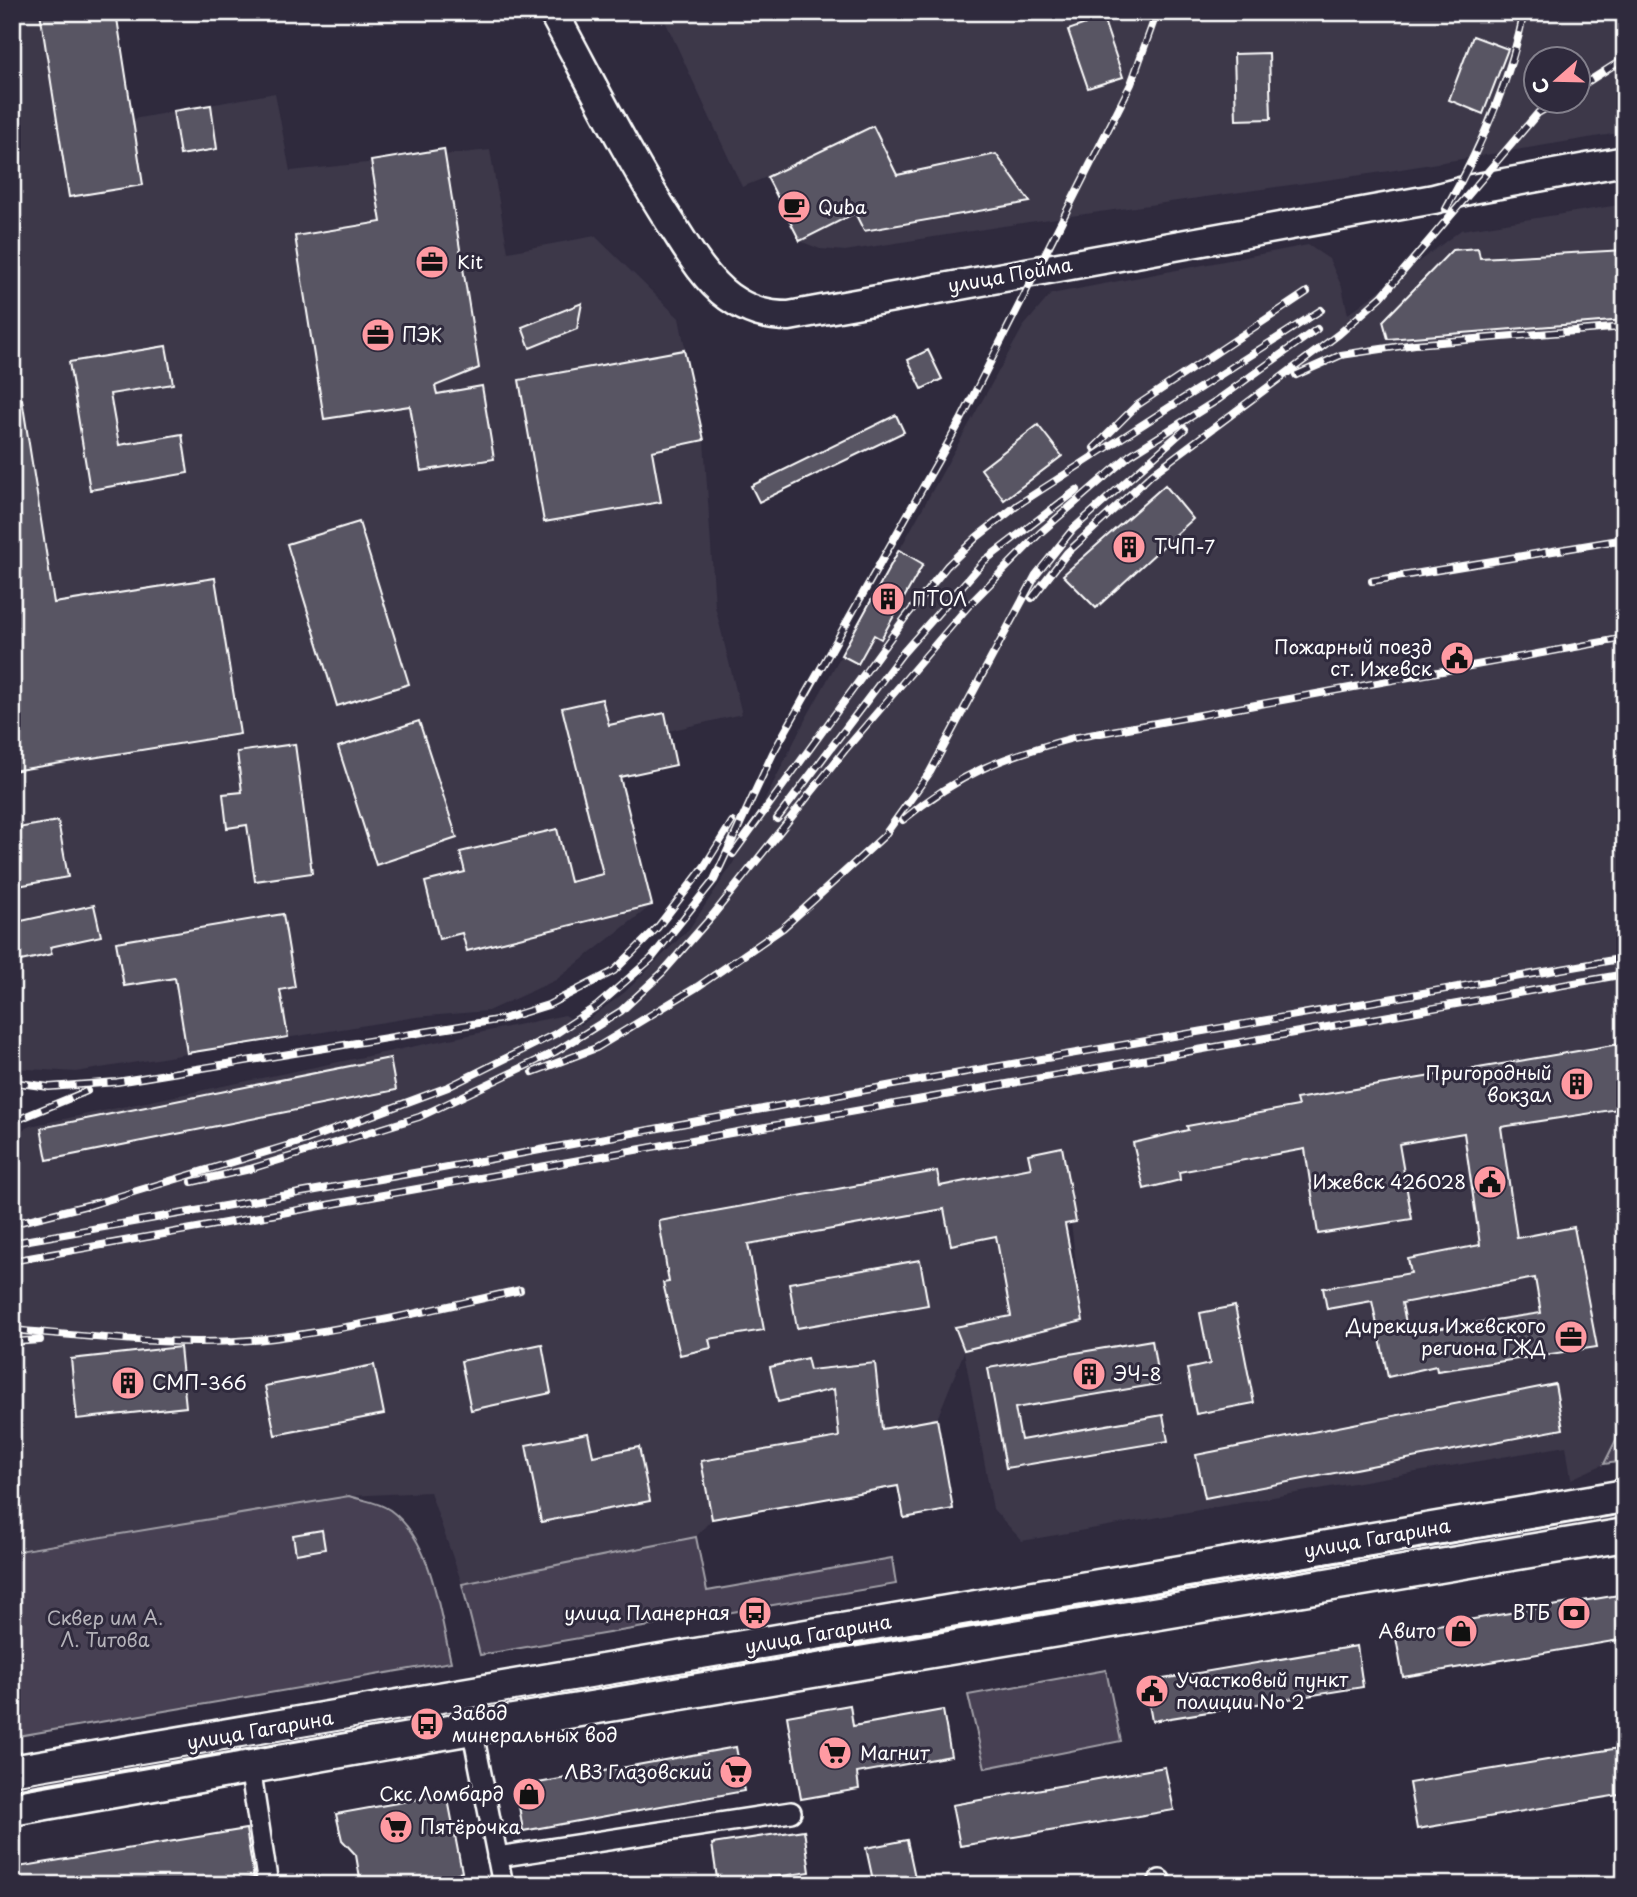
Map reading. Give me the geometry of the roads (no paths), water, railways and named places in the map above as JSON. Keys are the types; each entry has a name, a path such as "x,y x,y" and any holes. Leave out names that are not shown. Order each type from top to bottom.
{"main road":[{"name":"улица Пойма","path":"553,12 658,205 698,264 728,296 765,316 803,314 1433,199 1472,188 1625,161"},
{"name":"улица Гагарина","path":"12,1772 1625,1496"},
{"name":"улица Гагарина","path":"12,1809 472,1728 1625,1535"},
{"path":"466,1695 472,1728"}],"street":[{"path":"472,1728 500,1872"},
{"path":"250,1767 268,1885"},
{"path":"482,1885 500,1872 790,1812"}],"tram line":[{"path":"12,1786 1625,1513"}],"railway":[{"path":"87,1206 306,1140 448,1087 555,1034 597,1006 651,959 714,880 773,753 961,420 1131,84 1157,12"},
{"path":"1446,209 1493,114 1511,64 1524,12"},
{"path":"1592,79 1625,58"},
{"path":"1032,598 1067,553 1152,474 1339,334 1382,296 1535,116"},
{"path":"1094,448 1136,406 1307,292"},
{"path":"733,854 905,618 947,566 977,537 1019,504 1321,310"},
{"path":"1296,375 1341,355 1415,344 1625,327"},
{"path":"192,1182 250,1169 419,1117 555,1052 621,1011 662,973 713,915 845,750 971,603 1040,533 1130,455 1219,399 1317,329"},
{"path":"533,1072 596,1048 697,987 783,928 884,836 930,772 1036,575 1073,529 1185,429"},
{"path":"777,819 902,654 984,561 1077,490"},
{"path":"1372,581 1625,539"},
{"path":"903,820 944,790 983,768 1024,752 1073,738 1625,638"},
{"path":"12,1082 49,1087 117,1082 503,1019 548,1005 614,971 657,928 704,867 732,822"},
{"path":"12,1243 437,1169 920,1080 1625,958"},
{"path":"12,1261 1625,974"},
{"path":"12,1122 87,1091"},
{"path":"12,1224 96,1203"},
{"path":"12,1330 176,1342 241,1341 336,1329 520,1290"},
{"path":"12,1342 40,1340"}],"place":[{"name":"Quba","path":"794,207"},
{"name":"Kit","path":"432,262"},
{"name":"ПЭК","path":"378,335"},
{"name":"ТЧП-7","path":"1129,547"},
{"name":"ПТОЛ","path":"888,599"},
{"name":"Пожарный поезд ст. Ижевск","path":"1457,658"},
{"name":"Пригородный вокзал","path":"1577,1084"},
{"name":"Ижевск 426028","path":"1490,1182"},
{"name":"Дирекция Ижевского региона ГЖД","path":"1571,1337"},
{"name":"ЭЧ-8","path":"1089,1374"},
{"name":"СМП-366","path":"128,1383"},
{"name":"улица Планерная","path":"755,1613"},
{"name":"ВТБ","path":"1574,1613"},
{"name":"Авито","path":"1461,1631"},
{"name":"Участковый пункт полиции No 2","path":"1152,1691"},
{"name":"Завод минеральных вод","path":"427,1724"},
{"name":"Магнит","path":"835,1753"},
{"name":"ЛВЗ Глазовский","path":"736,1772"},
{"name":"Скс Ломбард","path":"529,1794"},
{"name":"Пятёрочка","path":"396,1827"}],"park label":[{"name":"Сквер им А. Л. Титова","path":"105,1629"}]}
